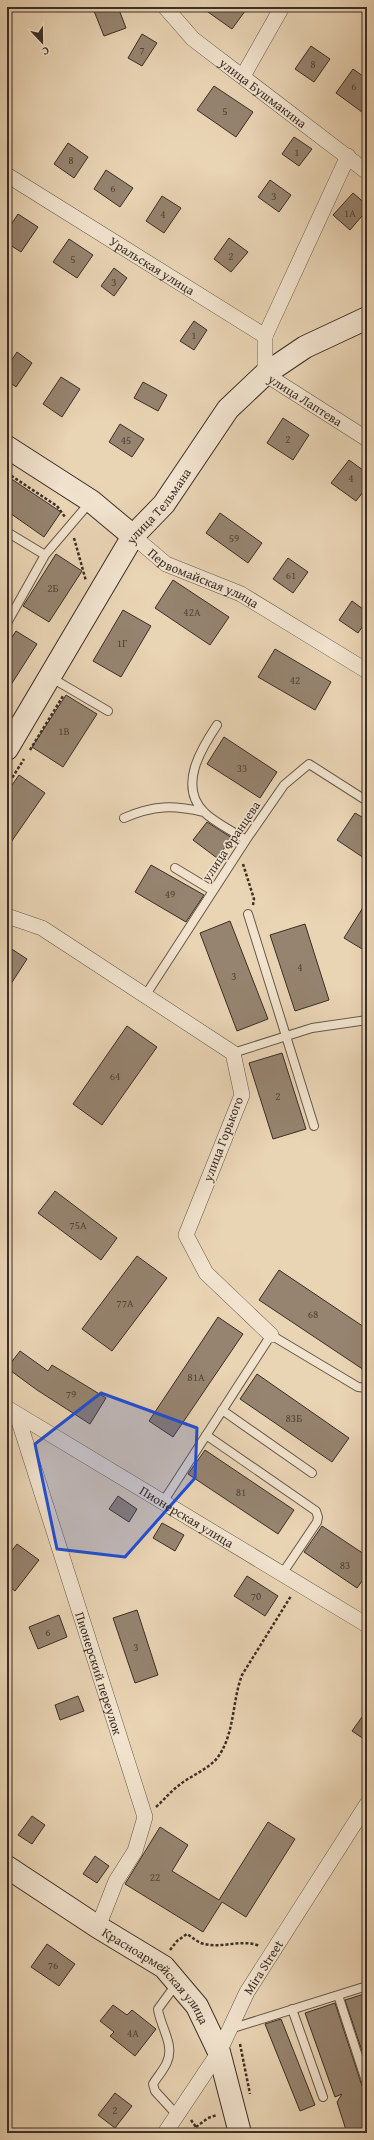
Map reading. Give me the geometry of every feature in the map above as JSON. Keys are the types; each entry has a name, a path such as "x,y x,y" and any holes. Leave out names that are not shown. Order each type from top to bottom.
{"street":[{"name":"улица Бушмакина","path":"165,7 193,39 367,172"},
{"path":"243,76 282,7"},
{"path":"265,374 265,336 348,156"},
{"name":"Уральская улица","path":"7,175 265,336"},
{"name":"улица Тельмана","path":"12,736 50,677 133,536 164,504 228,409 265,374 305,347 367,318"},
{"name":"улица Лаптева","path":"265,374 367,439"},
{"name":"Первомайская улица","path":"9,451 91,501 166,564 241,594 367,671"},
{"path":"7,916 42,928 233,1053"},
{"name":"улица Горького","path":"233,1053 242,1095 186,1235 206,1273 271,1335"},
{"name":"Пионерская улица","path":"12,1411 367,1625"},
{"name":"Пионерский переулок","path":"12,1411 145,1817"},
{"name":"Mira Street","path":"165,2133 219,2052 247,1992 367,1804"},
{"path":"98,1927 116,1881 135,1851 145,1817"},
{"name":"Красноармейская улица","path":"7,1867 98,1927 164,1967 197,2006 219,2052 240,2133"}],"lane":[{"path":"7,623 45,555 91,501"},
{"path":"7,532 45,555"},
{"path":"50,677 108,711"},
{"path":"204,812 196,800 193,784 194,765 199,753 217,725"},
{"name":"улица Францева","path":"145,996 239,850 284,785 309,764 367,801"},
{"path":"124,818 159,807 180,807 204,812 246,840"},
{"path":"175,868 213,891"},
{"path":"248,914 285,1037 314,1126"},
{"path":"233,1053 312,1028 367,1020"},
{"path":"163,1502 271,1335 358,1387 367,1388"},
{"path":"222,1410 312,1473"},
{"path":"206,1435 316,1511 318,1517 317,1522 282,1574"},
{"path":"177,2115 155,2090 153,2084 167,2063 170,2055 169,2045 158,2010 178,1983"},
{"path":"230,2029 367,1986"},
{"path":"338,1995 367,2084"},
{"path":"292,2009 323,2097"}],"path":[{"path":"7,473 57,506 71,526 86,583"},
{"path":"7,786 69,688"},
{"path":"239,850 254,899 248,914"},
{"path":"145,1817 178,1786 213,1763 219,1756 230,1730 237,1689 242,1675 298,1584"},
{"path":"167,1953 183,1935 187,1934 200,1942 212,1945 252,1943 273,1952"}],"highlighted area":[{"path":"101,1393 197,1428 195,1478 125,1557 57,1549 35,1444"}],"building":[{"path":"106,7 118,7 126,28 104,36 94,11"},
{"path":"201,7 248,7 232,29"},
{"path":"142,34 157,43 142,66 128,58"},
{"path":"311,46 330,59 314,82 295,69"},
{"path":"353,69 367,79 367,105 362,112 336,93"},
{"path":"214,86 253,112 236,137 197,110"},
{"path":"294,137 312,149 299,166 282,154"},
{"path":"68,143 88,157 74,178 54,164"},
{"path":"106,170 133,188 120,207 94,189"},
{"path":"270,180 291,195 279,212 258,197"},
{"path":"353,193 367,205 367,210 350,230 333,215"},
{"path":"162,196 181,208 164,233 146,221"},
{"path":"18,214 38,227 21,252 7,243 7,231"},
{"path":"229,238 248,252 231,272 214,259"},
{"path":"69,239 93,255 77,278 53,262"},
{"path":"114,268 127,278 114,296 101,286"},
{"path":"194,321 207,330 194,350 180,341"},
{"path":"17,352 32,363 16,387 7,380 7,367"},
{"path":"61,377 80,389 62,417 43,404"},
{"path":"143,382 167,395 158,411 134,398"},
{"path":"283,418 309,435 293,460 267,443"},
{"path":"120,424 144,439 132,457 109,442"},
{"path":"349,460 367,473 367,487 356,501 331,483"},
{"path":"7,476 61,512 44,537 7,511"},
{"path":"220,513 262,543 248,563 206,533"},
{"path":"56,554 82,571 49,622 23,606"},
{"path":"288,558 308,572 293,593 273,579"},
{"path":"173,580 229,617 210,645 155,608"},
{"path":"352,601 367,612 367,620 358,633 339,620"},
{"path":"123,610 151,626 121,677 93,661"},
{"path":"16,631 37,644 7,691 7,645"},
{"path":"275,649 331,682 315,710 258,677"},
{"path":"66,695 97,714 63,767 32,747"},
{"path":"224,737 277,772 260,798 207,764"},
{"path":"19,775 45,793 7,848 7,792"},
{"path":"355,813 367,820 367,860 337,840"},
{"path":"207,822 232,838 217,858 193,840"},
{"path":"151,865 204,895 186,922 135,892"},
{"path":"367,901 367,952 344,938"},
{"path":"230,921 268,1019 237,1031 200,933"},
{"path":"305,924 329,1000 295,1011 270,935"},
{"path":"7,946 27,959 7,990"},
{"path":"127,1026 157,1047 102,1125 73,1104"},
{"path":"282,1053 306,1129 273,1139 249,1063"},
{"path":"55,1191 117,1238 101,1260 38,1213"},
{"path":"137,1256 167,1278 112,1351 82,1329"},
{"path":"279,1270 367,1329 367,1372 259,1300"},
{"path":"218,1317 243,1334 173,1437 149,1421"},
{"path":"20,1351 48,1371 52,1365 106,1398 90,1424 37,1390 7,1368"},
{"path":"257,1374 349,1438 332,1462 240,1399"},
{"path":"205,1450 294,1510 278,1534 188,1474"},
{"path":"118,1496 137,1509 129,1522 109,1509"},
{"path":"162,1523 184,1535 175,1551 153,1538"},
{"path":"322,1526 367,1556 367,1574 357,1588 304,1552"},
{"path":"17,1544 39,1560 15,1591 7,1585 7,1557"},
{"path":"247,1576 278,1596 265,1616 234,1596"},
{"path":"137,1610 158,1675 135,1683 113,1618"},
{"path":"59,1615 67,1637 38,1649 29,1627"},
{"path":"78,1696 84,1711 60,1720 55,1705"},
{"path":"367,1710 367,1741 352,1731"},
{"path":"32,1816 45,1825 32,1844 18,1835"},
{"path":"268,1822 295,1839 246,1917 222,1902 203,1932 125,1884 160,1827 188,1845 172,1871 219,1900"},
{"path":"95,1856 109,1866 97,1883 83,1874"},
{"path":"47,1944 75,1964 59,1986 31,1967"},
{"path":"367,1993 367,2066 345,2000"},
{"path":"335,2003 362,2086 367,2089 367,2133 347,2133 337,2102 342,2094 335,2097 305,2013"},
{"path":"113,2005 127,2015 132,2010 156,2029 135,2056 110,2036 114,2032 100,2021"},
{"path":"281,2019 315,2105 300,2111 265,2024"},
{"path":"115,2093 132,2106 115,2128 98,2115"}]}
